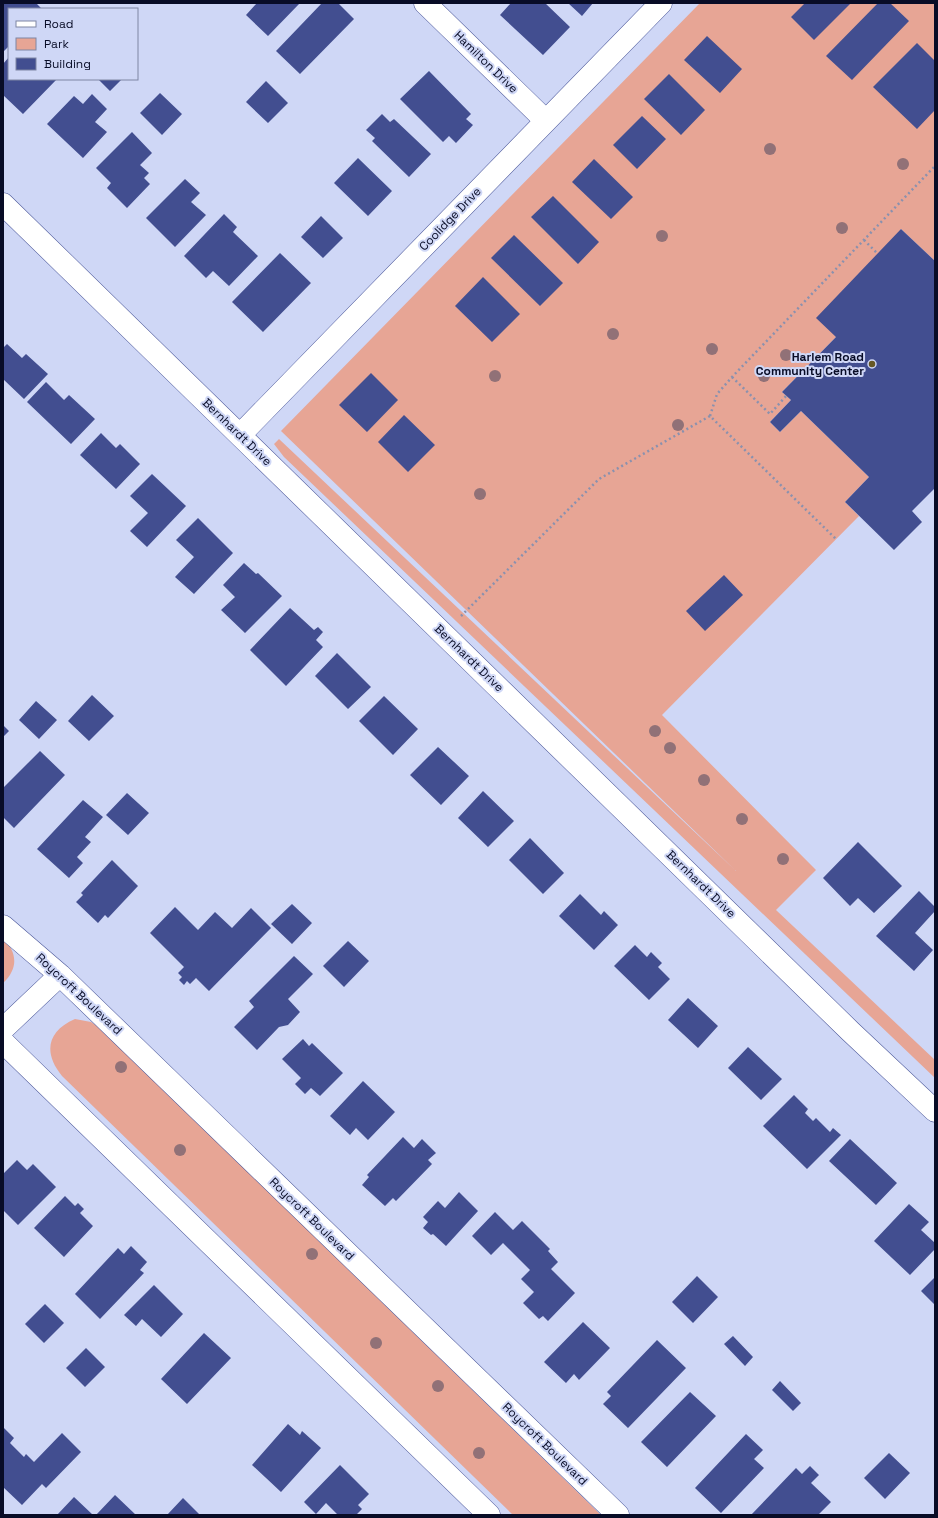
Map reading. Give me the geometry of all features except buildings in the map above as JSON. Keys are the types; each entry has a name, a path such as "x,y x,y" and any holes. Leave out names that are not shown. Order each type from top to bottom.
{"street":[{"name":"Hamilton Drive","path":"425,3 546,121"},
{"name":"Coolidge Drive","path":"240,435 661,3"},
{"name":"Bernhardt Drive","path":"3,204 850,1031 935,1111"},
{"name":"Roycroft Boulevard","path":"3,926 60,975 618,1515"},
{"path":"3,1029 60,975"},
{"path":"3,1042 489,1515"}],"path":[{"path":"463,614 599,479 710,416 717,394 732,377 935,166"},
{"path":"864,240 878,254"},
{"path":"732,377 770,414 786,396"},
{"path":"710,416 836,540"}],"green space":[{"path":"700,3 935,3 935,261 901,229 836,337 782,392 791,400 770,422 780,432 801,411 869,477 845,502 859,516 662,715 816,870 776,910 935,1060 935,1078 284,457 274,444 279,439 736,871 281,431"},
{"path":"3,938 8,943 13,954 14,966 12,972 3,983"},
{"path":"75,1019 91,1022 103,1030 601,1515 513,1515 62,1076 52,1059 50,1051 51,1043 58,1030"}],"place":[{"name":"Harlem Road Community Center","path":"872,364"}]}
